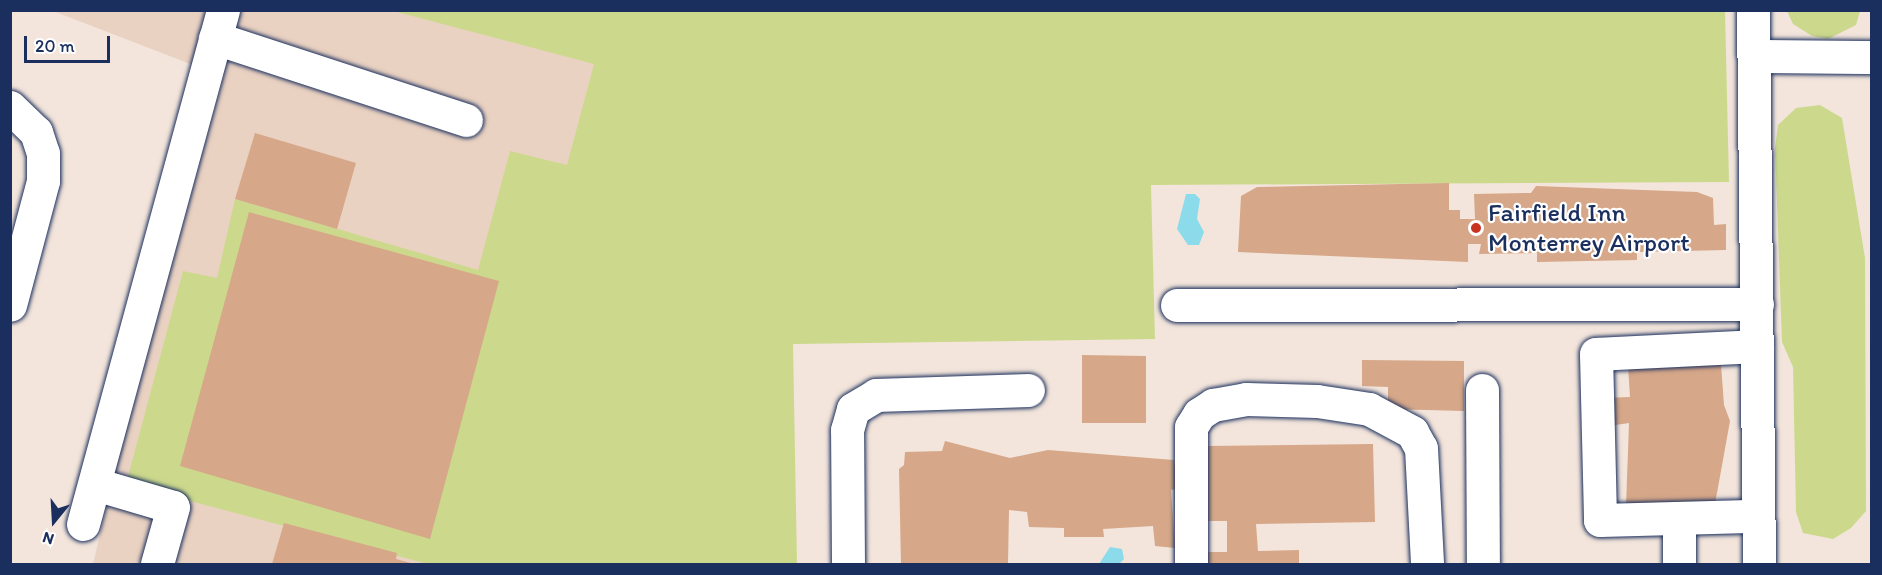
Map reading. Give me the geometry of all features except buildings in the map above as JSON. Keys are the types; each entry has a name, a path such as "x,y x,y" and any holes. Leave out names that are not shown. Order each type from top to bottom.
{"street":[{"path":"1753,10 1759,564"},
{"path":"83,524 219,24 466,120"},
{"path":"1754,56 1872,57"},
{"path":"10,107 36,132 44,153 43,181 10,305"},
{"path":"1177,305 1757,304"},
{"path":"1757,346 1596,354 1600,520 1758,516"},
{"path":"848,564 847,430 853,409 876,395 1028,390"},
{"path":"1482,390 1483,564"},
{"path":"1191,564 1191,427 1199,414 1213,405 1246,399 1317,401 1369,409 1412,432 1421,448 1427,564"},
{"path":"95,484 173,507 157,564"},
{"path":"1679,518 1679,564"}],"shaded area":[{"path":"53,11 621,11 454,564 93,564 211,72"}],"green space":[{"path":"393,11 1725,11 1729,182 1151,185 1155,339 793,344 797,564 428,564 126,484 183,271 217,278 235,199 478,270 510,151 567,165 594,64"},
{"path":"1787,11 1860,11 1856,25 1828,39 1812,36 1793,24"},
{"path":"1820,105 1842,118 1865,258 1866,511 1851,528 1833,539 1803,533 1796,512 1793,367 1782,342 1775,148 1778,125 1796,108"}],"water":[{"path":"1186,194 1195,194 1200,199 1197,219 1204,232 1199,245 1188,245 1177,229"},
{"path":"1110,547 1122,549 1124,559 1119,564 1099,564"}],"place":[{"name":"Fairfield Inn Monterrey Airport","path":"1476,228"}]}
